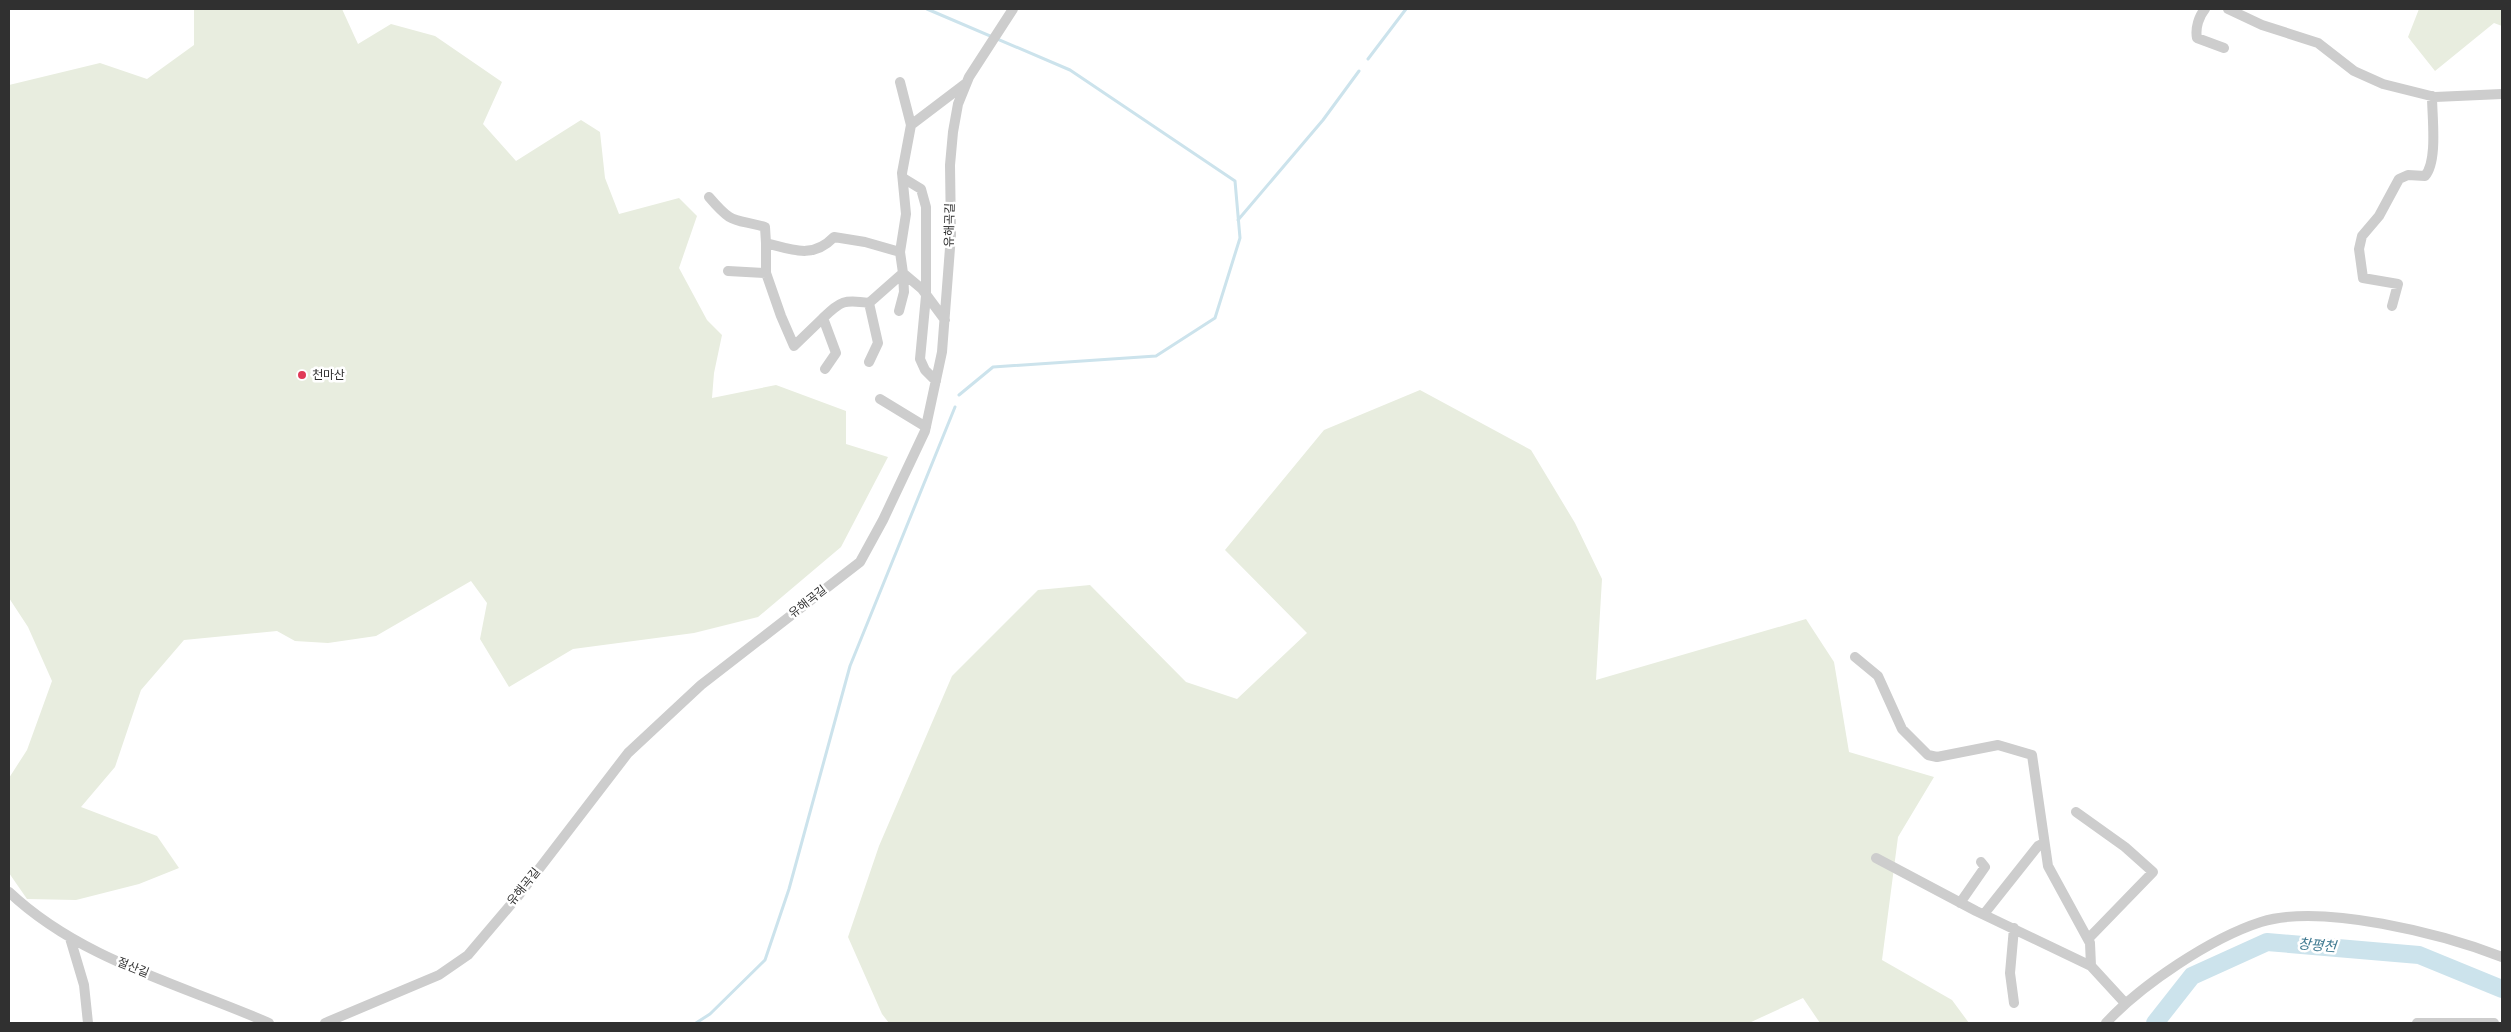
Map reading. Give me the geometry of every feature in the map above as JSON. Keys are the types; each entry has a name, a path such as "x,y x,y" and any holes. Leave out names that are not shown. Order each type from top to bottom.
{"street":[{"path":"2206,9 2202,13 2196,31 2197,38 2224,48"},
{"path":"2228,9 2262,25 2318,43 2354,71 2383,84 2432,96 2502,94"},
{"name":"유해곡길","path":"325,1023 439,975 468,956 519,895 628,753 701,685 860,562 883,520 926,427 942,352 945,320 951,235 950,166 952,132 965,84 1010,12"},
{"path":"899,311 904,292 900,252 906,214 903,178 912,125 900,82"},
{"path":"912,125 965,84"},
{"path":"2392,306 2398,284 2363,278 2359,249 2362,236 2379,216 2398,179 2408,175 2425,176 2431,169 2434,152 2432,96"},
{"path":"903,178 921,189 926,207 926,296 920,359 926,370 936,381"},
{"path":"709,197 725,216 765,228 766,273 794,346 839,302 850,300 869,303"},
{"path":"766,244 803,252 824,247 834,237 865,242 900,252"},
{"path":"728,271 766,273"},
{"path":"903,273 922,289 945,320"},
{"path":"869,303 903,273"},
{"path":"869,303 878,343 869,362"},
{"path":"823,318 836,353 825,369"},
{"path":"880,399 926,427"},
{"path":"1855,657 1878,676 1898,722 1928,755 1937,757 1998,745 2032,755 2044,843 2054,878 2088,939 2091,966"},
{"path":"2076,812 2125,846 2153,872 2088,939"},
{"path":"1984,914 2038,846 2044,843"},
{"path":"1876,858 1960,902 2091,966 2125,1004"},
{"path":"1960,902 1985,867 1981,862"},
{"name":"절산길","path":"9,892 26,909 70,938 101,954 269,1023"},
{"path":"2106,1023 2125,1004 2181,962 2225,938 2261,922 2312,915 2423,932 2472,945 2502,957"},
{"path":"2014,928 2010,973 2014,1002"},
{"path":"70,938 84,985 88,1023"},
{"path":"2417,1023 2494,1023"}],"shaded area":[{"path":"194,9 342,9 358,44 391,24 435,36 502,82 483,124 516,161 581,120 600,132 605,178 619,214 679,198 697,216 679,268 707,320 722,335 714,373 712,398 776,385 846,411 846,444 888,457 841,547 758,617 694,633 573,649 509,687 480,639 487,603 471,581 376,636 328,643 295,641 277,631 184,640 141,690 115,767 81,807 157,836 179,868 139,884 76,900 27,899 9,873 9,778 27,750 52,681 28,627 9,598 9,85 100,63 147,79 194,45"},
{"path":"2419,9 2502,9 2502,26 2494,23 2435,71 2408,37"},
{"path":"1420,390 1531,450 1575,523 1602,579 1596,680 1806,619 1834,662 1849,752 1934,777 1898,837 1882,960 1952,1000 1969,1023 1820,1023 1803,998 1749,1023 889,1023 882,1014 848,937 879,846 952,676 1038,590 1090,585 1186,682 1237,699 1307,633 1225,550 1324,430"}],"waterway":[{"path":"927,9 1070,70 1235,181 1240,238 1215,318 1156,356 993,367 959,395"},
{"path":"1368,59 1406,9"},
{"path":"1238,220 1323,120 1359,71"},
{"path":"696,1023 710,1014 765,960 789,889 850,666 955,407"},
{"name":"창평천","path":"2155,1023 2192,976 2267,942 2419,955 2502,989"}],"place":[{"name":"천마산","path":"302,375"}]}
